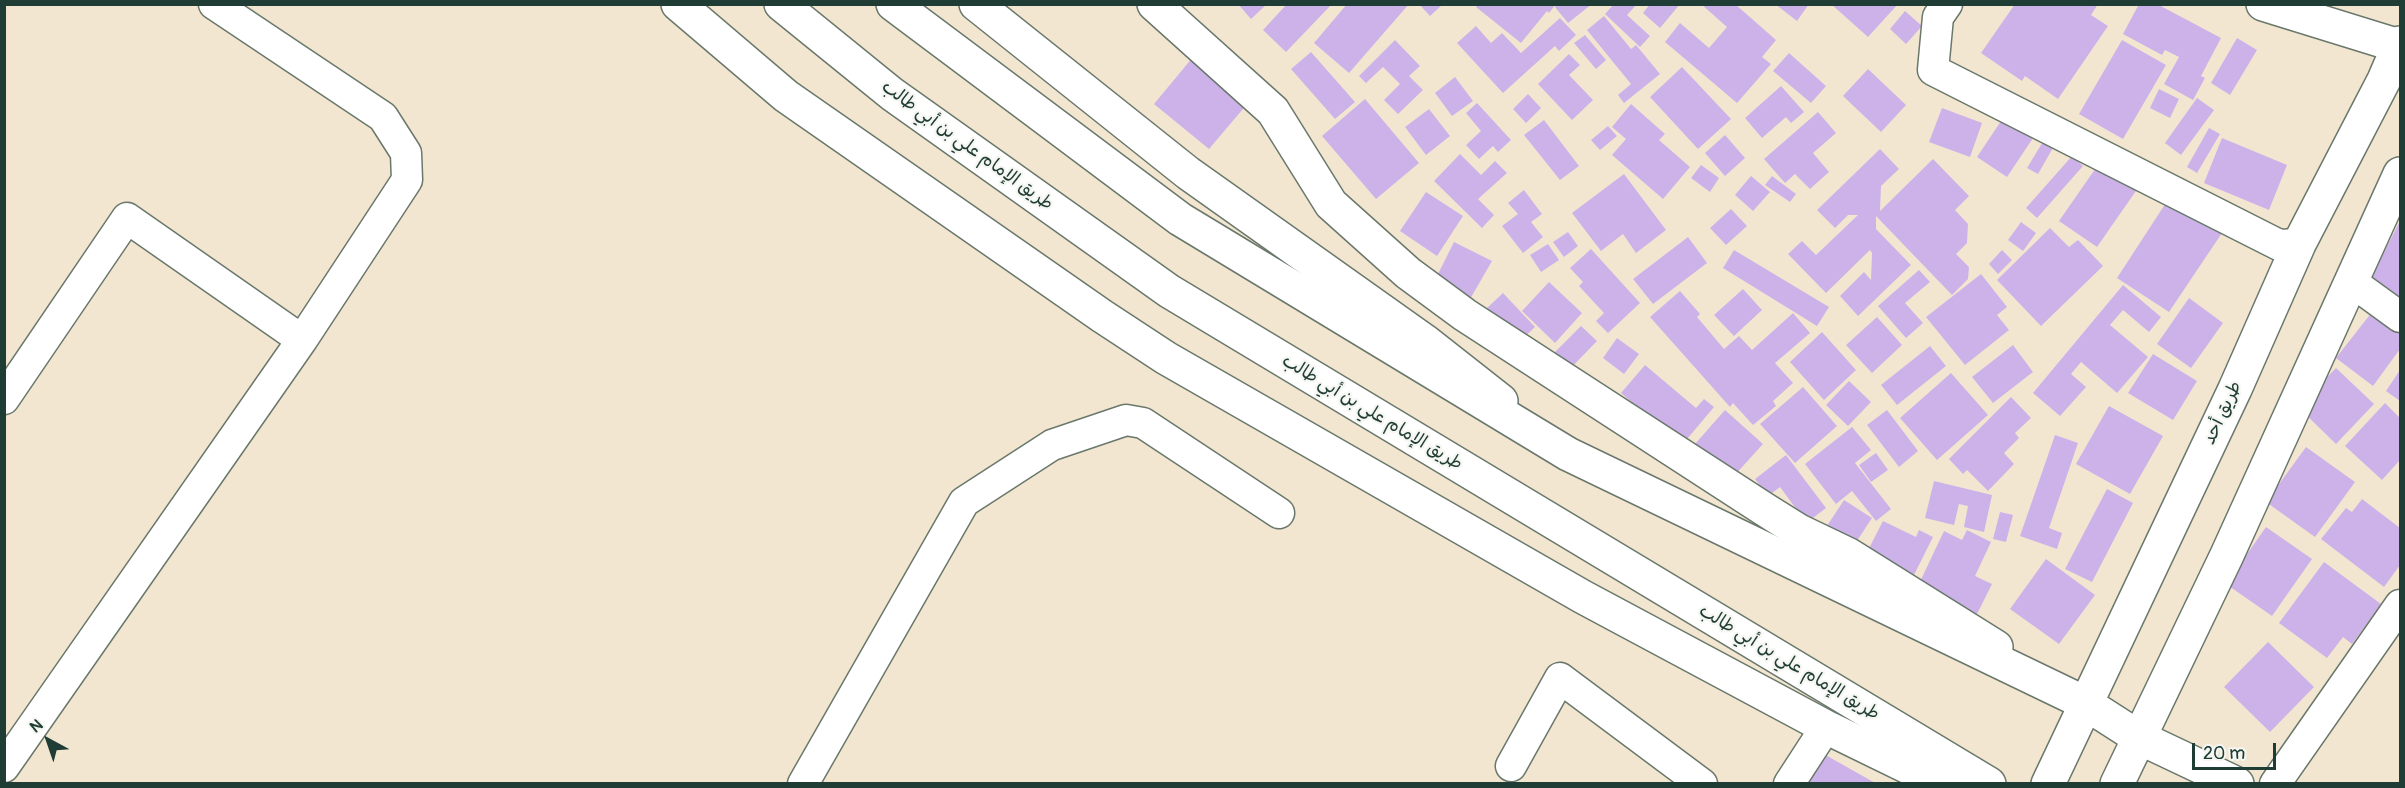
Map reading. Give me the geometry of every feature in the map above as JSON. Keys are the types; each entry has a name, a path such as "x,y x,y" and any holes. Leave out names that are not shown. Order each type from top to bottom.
{"main road":[{"path":"678,4 786,96 1166,358 1583,597 1826,727 1943,783"},
{"name":"طريق الإمام علي بن أبي طالب","path":"782,4 892,94 1169,291 1989,783"},
{"path":"892,4 1180,219 1568,454 2085,703"},
{"path":"976,4 1188,173 1426,342 1568,454"},
{"path":"1154,4 1272,111 1331,204 1408,273 1466,315 1799,531 1849,555 2138,737 2237,783"},
{"path":"2263,4 2400,45"},
{"name":"طريق أحد","path":"2048,783 2235,389 2299,244 2400,45"},
{"path":"2117,783 2227,555 2400,174"}],"street":[{"path":"4,767 302,340 407,180 406,153 383,117 214,4"},
{"path":"1947,4 1938,17 1933,70 2279,245 2299,244"},
{"path":"4,399 127,218 302,340"},
{"path":"2352,282 2400,317"},
{"path":"803,783 964,502 1052,445 1126,420 1143,423 1279,513"},
{"path":"2275,783 2400,605"},
{"path":"1511,766 1560,678 1702,783"},
{"path":"1789,783 1826,727"}],"building":[{"path":"1238,4 1267,4 1251,19"},
{"path":"1287,4 1332,4 1286,52 1263,30"},
{"path":"1347,4 1409,4 1349,73 1314,43"},
{"path":"1419,4 1443,4 1430,16"},
{"path":"1478,4 1556,4 1549,13 1547,11 1521,43 1476,7"},
{"path":"1558,4 1592,4 1568,23 1555,7"},
{"path":"1614,4 1637,4 1627,15 1650,36 1640,47 1605,14"},
{"path":"1650,4 1680,4 1660,28 1643,13"},
{"path":"1701,4 1735,4 1776,40 1762,57 1771,64 1737,103 1665,42 1680,23 1709,48 1727,27"},
{"path":"1775,4 1809,4 1797,21"},
{"path":"1831,4 1898,4 1868,37"},
{"path":"2015,4 2098,4 2091,15 2108,26 2058,99 2025,76 2022,81 1981,53"},
{"path":"2139,4 2157,4 2221,38 2201,76 2205,78 2193,100 2164,84 2179,57 2165,50 2162,55 2123,34"},
{"path":"1905,11 1922,26 1906,44 1890,29"},
{"path":"1604,16 1631,49 1636,45 1660,74 1624,103 1618,95 1631,84 1587,30"},
{"path":"1560,18 1576,35 1559,51 1555,46 1503,93 1457,43 1476,26 1491,43 1502,33 1521,53"},
{"path":"1585,35 1606,60 1596,69 1574,43"},
{"path":"2237,38 2257,50 2230,95 2211,83"},
{"path":"1395,40 1420,66 1409,76 1423,90 1398,114 1384,100 1400,84 1383,67 1366,83 1359,76"},
{"path":"2122,40 2166,65 2123,139 2079,114"},
{"path":"1311,52 1355,102 1335,119 1291,69"},
{"path":"1789,53 1826,86 1811,103 1773,71"},
{"path":"1569,54 1580,65 1569,75 1593,100 1572,120 1538,84"},
{"path":"1193,57 1248,103 1209,149 1154,104"},
{"path":"1682,67 1731,119 1698,149 1650,97"},
{"path":"1868,69 1906,105 1881,132 1843,96"},
{"path":"1455,77 1473,101 1452,116 1435,93"},
{"path":"1781,86 1804,112 1791,123 1786,117 1762,138 1745,118"},
{"path":"2159,89 2179,99 2170,118 2150,108"},
{"path":"1528,94 1541,108 1526,123 1513,109"},
{"path":"2197,98 2214,110 2181,155 2165,143"},
{"path":"1365,99 1419,163 1376,199 1322,136"},
{"path":"1477,103 1511,140 1498,152 1493,146 1479,159 1466,145 1481,131 1466,113"},
{"path":"1631,104 1665,134 1659,140 1690,167 1663,199 1612,155 1626,139 1612,127"},
{"path":"1942,108 1982,123 1970,157 1929,142"},
{"path":"1429,109 1450,136 1426,155 1405,127"},
{"path":"1818,112 1836,133 1813,153 1829,172 1810,189 1795,174 1785,183 1764,159"},
{"path":"2007,112 2037,132 2007,177 1977,157"},
{"path":"1544,120 1579,166 1560,180 1524,135"},
{"path":"1608,126 1617,136 1600,150 1591,140"},
{"path":"2209,128 2220,134 2197,173 2187,167"},
{"path":"1725,135 1745,158 1725,176 1705,153"},
{"path":"2222,138 2287,165 2269,210 2204,183"},
{"path":"2044,140 2054,146 2038,174 2027,168"},
{"path":"1880,149 1899,169 1881,186 1880,211 1933,159 1969,196 1955,210 1968,224 1967,243 1956,254 1969,267 1968,279 1952,295 1876,216 1876,229 1911,265 1858,316 1840,296 1864,272 1871,280 1872,253 1870,250 1826,293 1788,254 1802,241 1816,255 1858,215 1848,215 1835,228 1817,210"},
{"path":"1460,154 1481,175 1495,161 1507,173 1478,199 1494,215 1482,228 1434,181"},
{"path":"2072,156 2083,166 2037,218 2026,208"},
{"path":"2100,162 2138,188 2097,247 2059,221"},
{"path":"1701,165 1719,178 1710,192 1691,178"},
{"path":"1624,174 1666,230 1636,253 1623,234 1601,251 1572,213"},
{"path":"1751,176 1770,192 1753,211 1735,195"},
{"path":"1772,176 1796,194 1790,202 1765,185"},
{"path":"1524,190 1542,214 1531,222 1543,237 1523,253 1502,226 1518,214 1508,203"},
{"path":"1426,192 1463,216 1437,256 1400,231"},
{"path":"2173,192 2226,227 2169,312 2117,278"},
{"path":"1731,209 1747,226 1726,245 1710,228"},
{"path":"2400,221 2400,298 2369,281"},
{"path":"2021,222 2036,233 2023,251 2008,240"},
{"path":"2050,228 2069,247 2078,240 2103,266 2041,326 1997,280"},
{"path":"1568,232 1578,246 1564,257 1553,242"},
{"path":"1688,237 1707,263 1653,304 1633,279"},
{"path":"1454,242 1492,261 1466,306 1432,286"},
{"path":"1548,244 1559,260 1541,272 1530,255"},
{"path":"1591,249 1640,303 1608,333 1596,321 1604,313 1579,286 1583,282 1570,268"},
{"path":"1734,250 1829,307 1817,326 1723,268"},
{"path":"2002,250 2012,260 1998,274 1989,264"},
{"path":"1919,270 1930,282 1905,303 1923,323 1906,338 1878,306"},
{"path":"1981,274 2007,307 1997,315 2009,330 1965,365 1926,317"},
{"path":"1549,282 1582,313 1555,343 1522,311"},
{"path":"2123,285 2161,317 2149,332 2123,310 2110,325 2148,357 2117,393 2081,362 2071,374 2086,387 2060,416 2033,393"},
{"path":"1743,289 1762,310 1734,336 1714,315"},
{"path":"1680,291 1700,314 1697,317 1724,349 1739,336 1752,350 1793,313 1810,333 1775,363 1793,383 1773,401 1776,406 1753,425 1733,403 1730,407 1650,317"},
{"path":"1503,293 1535,327 1518,343 1486,309"},
{"path":"2189,298 2223,323 2191,368 2157,344"},
{"path":"2372,312 2400,334 2400,349 2373,386 2336,358"},
{"path":"1877,317 1902,345 1872,373 1846,345"},
{"path":"1581,326 1597,341 1565,374 1549,358"},
{"path":"1822,332 1856,370 1824,400 1790,362"},
{"path":"1617,338 1639,354 1624,374 1603,358"},
{"path":"2013,345 2033,372 1993,403 1972,377"},
{"path":"1930,346 1946,366 1897,405 1881,385"},
{"path":"2153,354 2197,381 2173,420 2128,393"},
{"path":"1645,365 1696,408 1704,399 1714,407 1682,445 1621,393"},
{"path":"2336,368 2374,404 2336,444 2298,407"},
{"path":"2400,370 2400,401 2386,391"},
{"path":"1951,373 1988,415 1937,460 1900,418"},
{"path":"1849,381 1871,402 1848,426 1826,405"},
{"path":"1803,387 1837,426 1795,463 1760,424"},
{"path":"2011,397 2031,418 2015,433 2019,438 2004,453 2014,464 1988,491 1967,470 1963,474 1949,459"},
{"path":"2385,403 2400,418 2400,460 2382,480 2345,446"},
{"path":"2109,406 2163,436 2130,494 2076,464"},
{"path":"1725,410 1763,444 1733,477 1695,444"},
{"path":"1887,410 1918,451 1899,467 1867,425"},
{"path":"1852,427 1871,450 1855,463 1891,509 1876,521 1852,491 1836,504 1805,464"},
{"path":"2055,435 2078,443 2049,528 2062,533 2057,549 2020,536"},
{"path":"2306,447 2355,482 2315,537 2266,502"},
{"path":"1876,453 1888,470 1871,482 1859,465"},
{"path":"1786,455 1826,508 1801,527 1800,514 1780,487 1768,496 1755,479"},
{"path":"1934,481 1992,495 1984,532 1964,527 1968,506 1959,504 1954,525 1925,518"},
{"path":"2107,489 2133,503 2092,582 2065,569"},
{"path":"2362,499 2400,528 2400,565 2384,587 2321,539 2346,508 2352,512"},
{"path":"1844,500 1872,518 1851,550 1823,532"},
{"path":"2000,512 2013,515 2006,542 1993,539"},
{"path":"1883,521 1916,537 1919,530 1933,537 1911,581 1864,558"},
{"path":"2266,527 2312,559 2272,616 2226,584"},
{"path":"1967,530 1991,542 1975,576 1992,584 1976,616 1917,588 1944,531 1962,540"},
{"path":"2046,559 2095,595 2059,644 2010,609"},
{"path":"2324,562 2381,604 2352,644 2343,637 2327,658 2279,623"},
{"path":"2268,642 2314,687 2270,732 2224,687"},
{"path":"1822,753 1877,784 1805,784"}]}
